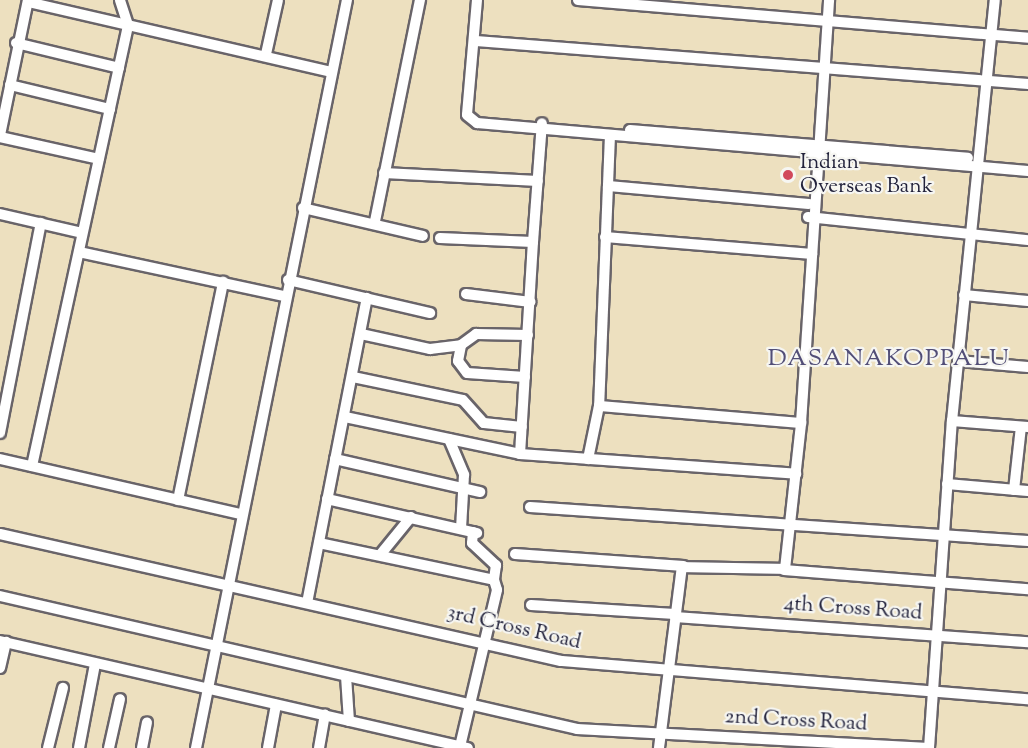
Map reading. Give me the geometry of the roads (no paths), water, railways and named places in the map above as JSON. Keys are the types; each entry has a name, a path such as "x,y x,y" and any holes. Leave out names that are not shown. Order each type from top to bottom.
{"street":[{"path":"32,466 128,25 120,0"},
{"path":"266,54 278,0"},
{"path":"196,748 284,296 348,0"},
{"path":"375,221 420,0"},
{"path":"477,0 470,119 610,135 815,148"},
{"path":"578,0 1028,38"},
{"path":"823,0 825,20"},
{"path":"785,569 798,423 821,67 825,20 830,0"},
{"path":"928,748 952,421 995,0"},
{"path":"99,159 0,136 16,43 28,1 266,54 332,72"},
{"path":"476,41 987,79 1028,84"},
{"path":"16,43 119,68"},
{"path":"9,86 110,109"},
{"path":"542,127 815,148 978,163 1028,171"},
{"path":"520,454 542,127"},
{"path":"588,459 598,406 610,135"},
{"path":"811,218 809,204 815,148"},
{"path":"978,163 1028,164"},
{"path":"384,173 538,182"},
{"path":"608,186 809,204"},
{"path":"303,208 375,221 423,236"},
{"path":"0,214 82,233"},
{"path":"811,218 1028,240"},
{"path":"0,433 41,223"},
{"path":"605,237 808,254"},
{"path":"440,238 533,242"},
{"path":"79,252 284,296"},
{"path":"288,280 430,313"},
{"path":"178,500 223,282"},
{"path":"466,294 531,302"},
{"path":"964,295 1028,301"},
{"path":"308,603 367,298"},
{"path":"361,334 430,349 461,345 480,333 528,335"},
{"path":"461,345 458,367 463,372 525,378"},
{"path":"958,361 1028,367"},
{"path":"353,377 463,400 484,423 522,428"},
{"path":"598,406 798,423"},
{"path":"345,417 520,454 793,474"},
{"path":"952,421 1024,427 1014,490"},
{"path":"449,439 464,475 461,529"},
{"path":"0,459 241,514"},
{"path":"335,459 480,492"},
{"path":"947,484 1028,491"},
{"path":"0,668 3,641 464,747 485,641 496,565 472,543 475,532 327,499"},
{"path":"530,507 945,532 1028,541"},
{"path":"380,555 411,517"},
{"name":"3rd Cross Road","path":"0,534 485,641 561,661 670,672 1028,699"},
{"path":"319,543 494,580"},
{"path":"515,554 684,566 785,569 1028,589"},
{"path":"659,748 675,616 684,566"},
{"name":"2nd Cross Road","path":"0,596 577,729 928,748"},
{"name":"4th Cross Road","path":"531,605 1028,642"},
{"path":"79,748 95,664"},
{"path":"346,676 349,721"},
{"path":"48,748 63,688"},
{"path":"110,748 120,699"},
{"path":"268,748 276,705"},
{"path":"319,748 325,715"},
{"path":"141,748 147,722"}],"place":[{"name":"Indian Overseas Bank","path":"788,175"}],"district":[{"name":"DASANAKOPPALU","path":"889,360"}]}
